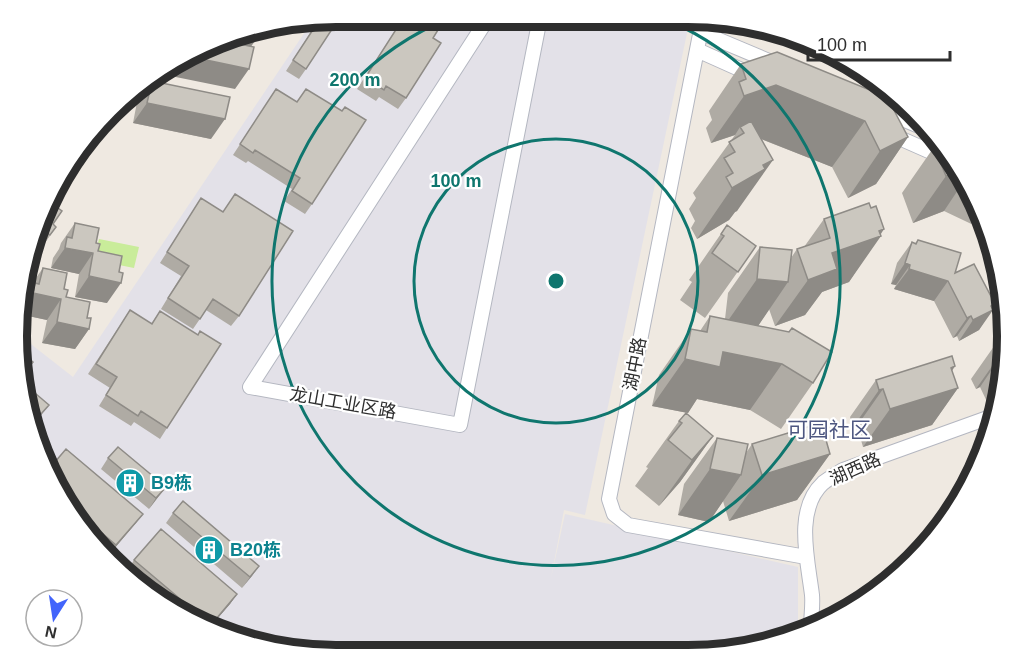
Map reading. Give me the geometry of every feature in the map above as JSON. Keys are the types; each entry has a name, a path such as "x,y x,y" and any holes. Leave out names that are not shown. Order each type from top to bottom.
{"street":[{"name":"龙山工业区路","path":"482,27 250,387 460,424 538,27"},
{"name":"湖中路","path":"700,28 609,499 615,514 628,525 806,556"},
{"path":"707,28 785,68"},
{"path":"696,50 773,83"},
{"path":"870,105 910,122"},
{"path":"871,126 938,155"},
{"name":"湖西路","path":"812,619 813,598 806,556 806,524 810,502 822,484 843,470 985,419"}],"shaded area":[{"path":"688,27 585,515 564,510 551,578 565,514 798,567 798,624 748,639 688,645 336,645 276,639 237,629 181,604 148,581 104,540 79,508 59,473 43,435 33,396 27,341 73,377 307,29"}],"green space":[{"path":"99,239 139,247 134,268 94,260"}],"building":[{"path":"333,27 306,69 293,60 314,28"},
{"path":"398,27 440,27 433,38 441,43 406,98 386,86 384,90 365,78"},
{"path":"236,43 254,47 249,69 200,59"},
{"path":"777,52 880,94 890,102 908,137 880,151 865,121 776,85 744,96 739,82 746,79 741,64"},
{"path":"159,83 230,97 225,119 147,103 150,89"},
{"path":"276,89 297,102 306,89 342,111 345,107 366,120 312,204 292,191 300,178 255,150 253,153 240,144"},
{"path":"751,121 773,160 763,165 765,169 732,188 726,177 733,173 724,158 735,152 729,142 744,133 740,127"},
{"path":"936,152 951,174 946,176"},
{"path":"235,194 293,231 239,316 213,299 200,319 168,298 189,266 167,252 201,198 223,212"},
{"path":"869,203 871,208 876,206 884,229 879,231 881,236 832,253 837,269 808,280 797,249 830,238 824,219"},
{"path":"56,207 62,211 53,224 56,227 50,235 45,231"},
{"path":"75,223 99,228 96,243 100,244 98,251 122,256 119,272 123,273 121,283 89,276 93,253 65,248 67,237 72,238"},
{"path":"727,225 756,246 738,272 712,253 724,236 721,234"},
{"path":"918,240 961,253 955,273 974,264 995,304 991,306 993,310 973,320 971,316 967,318 948,281 909,269 910,265 905,263 912,242 916,244"},
{"path":"760,247 792,250 788,282 757,279"},
{"path":"43,268 67,273 64,289 68,290 66,297 90,302 87,318 91,318 89,329 57,322 61,299 33,293 35,283 39,284"},
{"path":"130,310 152,324 160,311 198,335 200,331 221,344 167,428 141,411 138,416 106,395 117,377 96,364"},
{"path":"710,316 789,332 792,328 832,352 813,383 782,364 723,352 720,367 685,359 691,329 707,332"},
{"path":"952,356 955,366 951,368 958,388 890,409 883,389 879,390 876,380"},
{"path":"32,391 49,405 38,417"},
{"path":"686,413 713,436 692,460 668,440 682,423 679,421"},
{"path":"824,422 828,432 824,433 830,454 762,475 752,444"},
{"path":"717,438 748,444 741,475 710,469"},
{"path":"118,447 166,487 156,498 108,458"},
{"path":"66,449 143,514 116,545 91,524 79,508 55,462"},
{"path":"183,501 259,566 250,577 173,513"},
{"path":"161,529 237,594 215,620 194,610 134,560"}],"place":[{"name":"B9栋","path":"130,483"},
{"name":"B20栋","path":"209,550"}],"district":[{"name":"可园社区","path":"829,429"}]}
